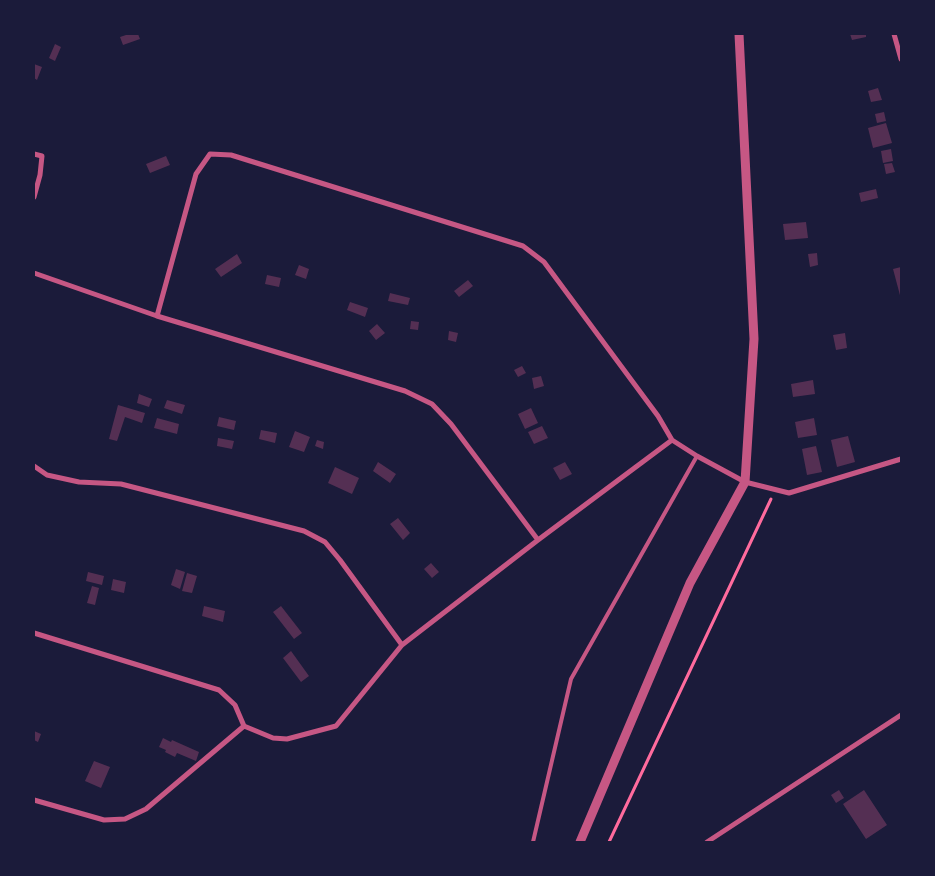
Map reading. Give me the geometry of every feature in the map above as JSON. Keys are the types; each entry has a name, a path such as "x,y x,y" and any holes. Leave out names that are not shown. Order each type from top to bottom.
{"street":[{"path":"580,842 690,583 745,482 754,340 739,34"},
{"path":"894,34 901,59"},
{"path":"34,154 42,156 40,175 34,197"},
{"path":"157,316 196,174 210,154 231,155 523,246 544,262 658,416 672,440 745,482 790,493 901,459"},
{"path":"34,274 157,316 405,391 432,404 451,424 538,540"},
{"path":"34,632 219,690 235,705 244,726 273,738 288,739 336,726 402,645 672,440"},
{"path":"34,466 47,475 79,482 121,484 304,531 325,542 402,645"},
{"path":"707,842 901,715"},
{"path":"34,800 104,820 125,819 146,809 244,726"}],"lane":[{"path":"533,842 571,679 697,456"}],"path":[{"path":"609,842 776,489"}],"building":[{"path":"138,34 140,39 123,45 120,37"},
{"path":"850,34 866,34 866,37 852,40"},
{"path":"55,44 61,47 55,61 49,58"},
{"path":"34,64 42,67 37,80 34,78"},
{"path":"878,88 882,100 871,102 868,91"},
{"path":"884,112 886,121 877,123 875,114"},
{"path":"886,123 892,143 873,148 868,128"},
{"path":"891,149 893,161 883,163 881,151"},
{"path":"166,156 170,165 150,173 146,164"},
{"path":"892,163 895,172 886,174 884,164"},
{"path":"876,189 878,198 861,202 859,193"},
{"path":"806,222 808,238 785,240 783,224"},
{"path":"817,253 818,265 810,267 808,254"},
{"path":"237,254 242,263 221,277 215,269"},
{"path":"299,265 309,269 306,279 295,275"},
{"path":"901,267 901,299 893,269"},
{"path":"267,275 281,278 279,287 265,284"},
{"path":"468,280 473,286 459,297 454,291"},
{"path":"390,293 410,298 408,305 388,301"},
{"path":"350,302 368,308 365,317 347,310"},
{"path":"411,321 419,322 418,330 410,329"},
{"path":"377,324 385,333 376,340 369,331"},
{"path":"449,331 458,333 456,342 448,340"},
{"path":"845,333 847,348 836,350 833,335"},
{"path":"522,366 526,373 518,377 514,370"},
{"path":"541,376 544,386 534,389 532,378"},
{"path":"813,380 815,394 793,397 791,384"},
{"path":"139,394 152,399 149,407 137,403"},
{"path":"167,400 185,405 182,414 164,408"},
{"path":"118,405 145,413 142,423 125,417 117,441 109,439"},
{"path":"531,408 538,423 525,429 518,414"},
{"path":"219,417 236,421 234,430 217,426"},
{"path":"157,418 179,424 177,434 154,428"},
{"path":"814,418 817,435 798,438 795,422"},
{"path":"542,426 548,438 534,444 528,432"},
{"path":"261,430 277,433 275,443 259,439"},
{"path":"295,431 310,437 304,452 289,447"},
{"path":"848,436 855,462 837,467 831,440"},
{"path":"218,438 234,441 232,449 217,446"},
{"path":"317,440 324,442 323,449 315,446"},
{"path":"816,446 822,472 807,475 802,449"},
{"path":"378,462 396,474 390,483 373,471"},
{"path":"565,462 572,474 560,480 553,468"},
{"path":"335,467 359,478 352,494 328,483"},
{"path":"398,518 410,533 403,540 390,524"},
{"path":"431,563 439,572 432,578 424,569"},
{"path":"176,569 185,572 180,589 171,585"},
{"path":"88,572 104,576 102,585 86,581"},
{"path":"187,573 197,576 192,593 182,591"},
{"path":"113,579 126,582 124,593 111,590"},
{"path":"92,586 99,588 95,605 87,603"},
{"path":"204,606 225,611 223,622 202,616"},
{"path":"281,606 302,633 294,639 273,612"},
{"path":"291,651 309,676 301,682 283,658"},
{"path":"34,731 41,734 38,742 34,740"},
{"path":"163,738 199,752 196,761 177,753 175,757 165,752 166,750 159,747"},
{"path":"94,761 110,767 101,788 85,781"},
{"path":"839,790 844,798 836,803 831,795"},
{"path":"864,790 887,825 866,839 843,804"}]}
